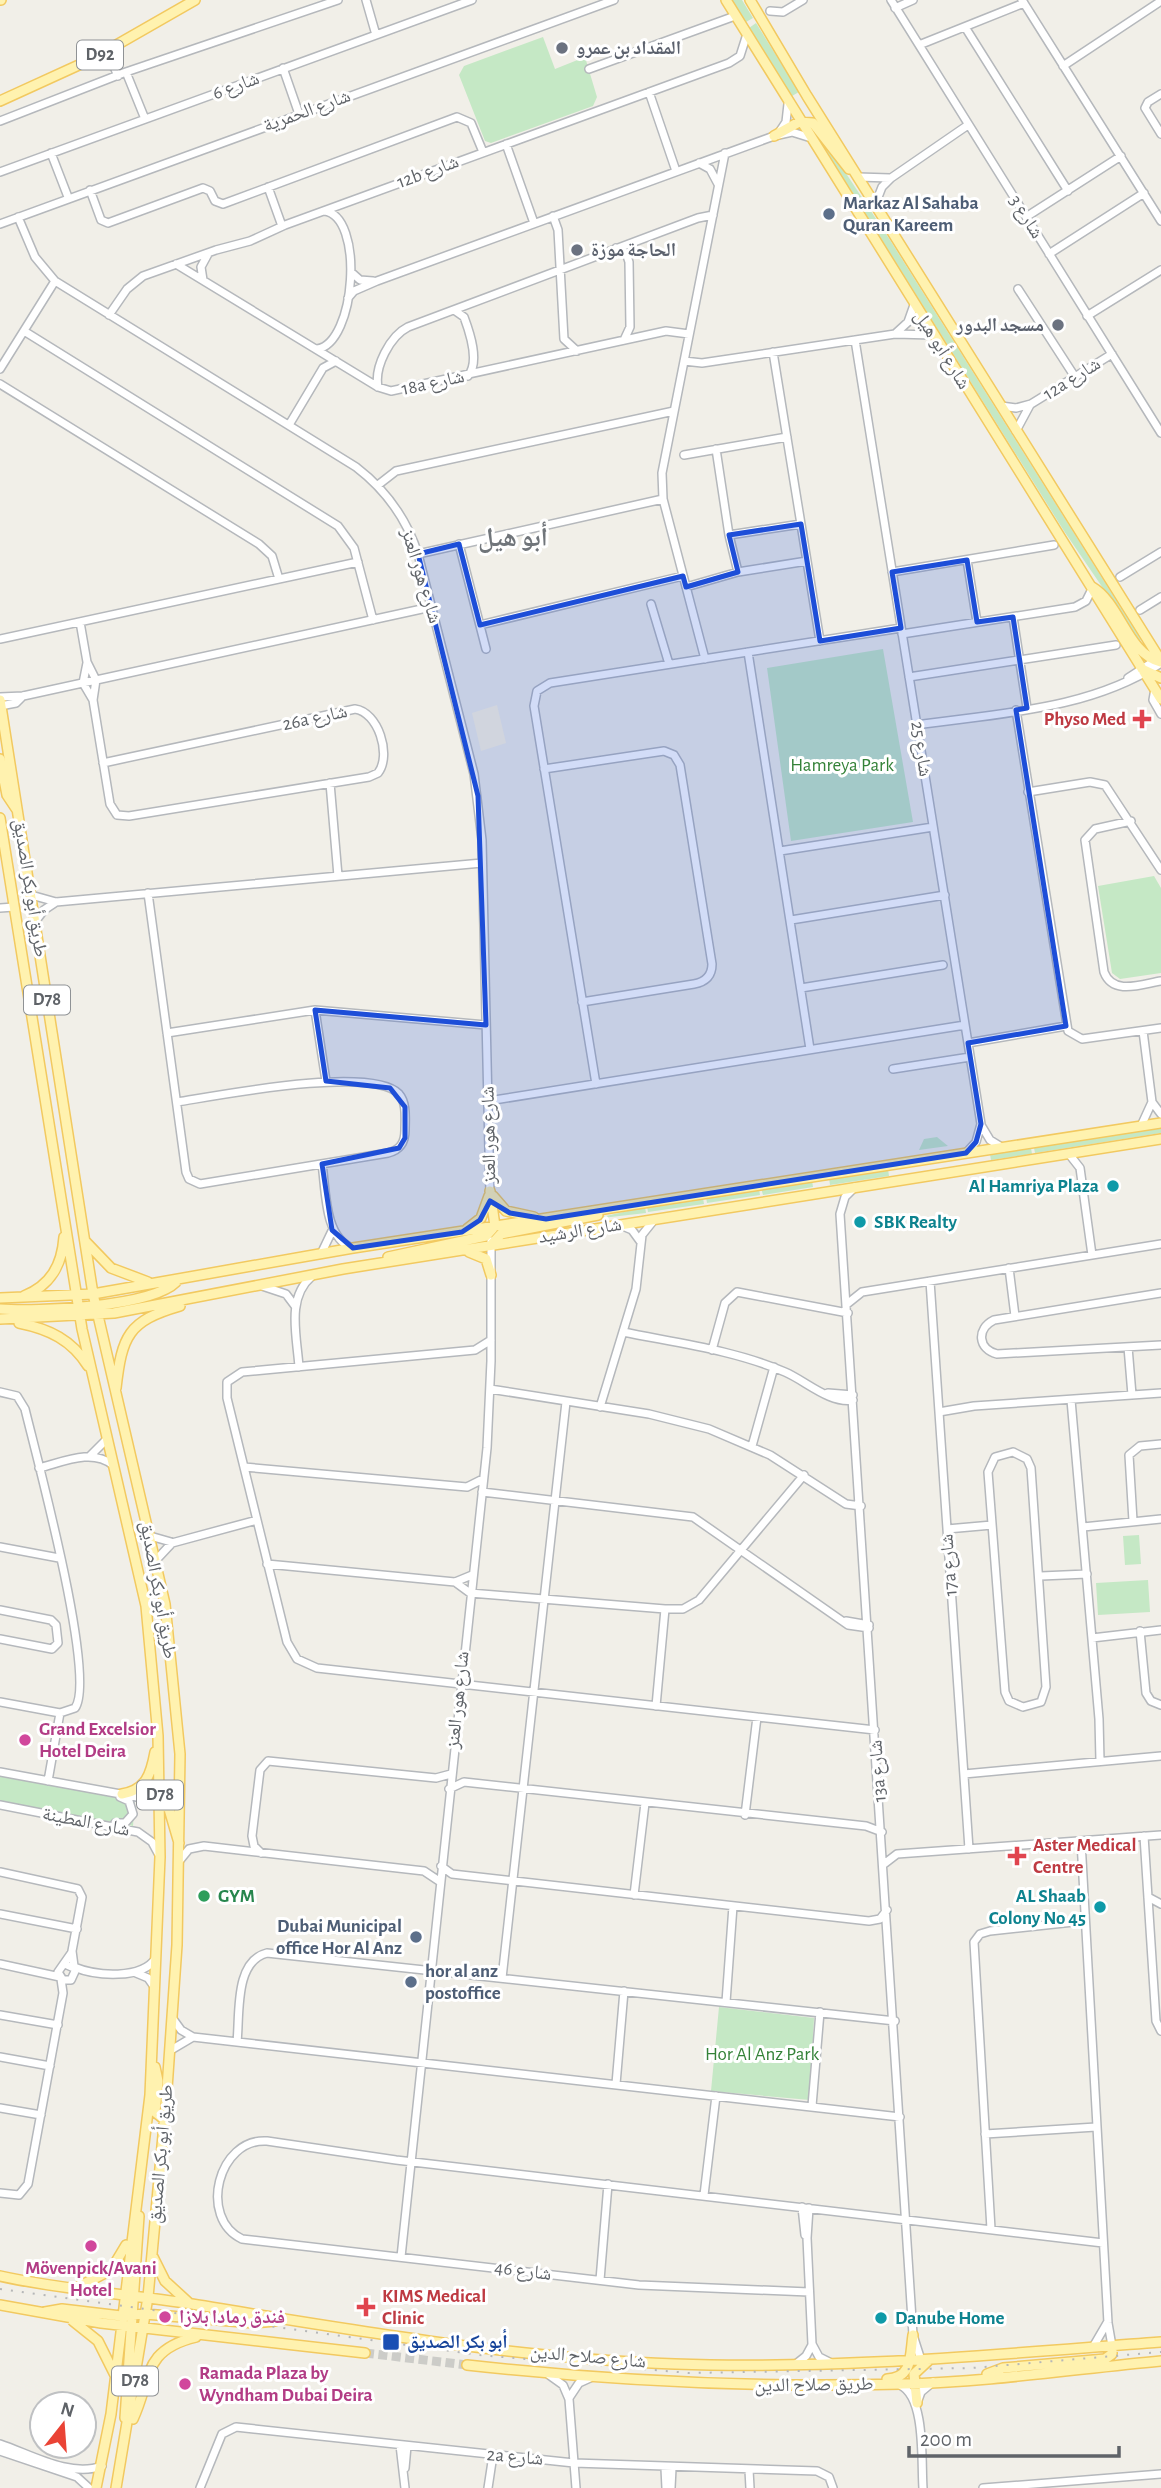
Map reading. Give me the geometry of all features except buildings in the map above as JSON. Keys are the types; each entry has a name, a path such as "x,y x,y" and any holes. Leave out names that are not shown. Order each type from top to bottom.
{"main road":[{"name":"D92","path":"0,102 92,59 195,0"},
{"name":"شارع أبو هيل","path":"726,0 808,137 1091,588 1150,674 1161,699"},
{"name":"شارع أبو هيل","path":"750,0 1160,660"},
{"path":"774,136 799,122 813,123 843,165 856,174"},
{"path":"1091,588 1108,599 1143,653 1160,660"},
{"name":"طريق أبو بكر الصديق","path":"0,703 93,1294 156,1560 166,1615 176,1701 180,1860 173,2019 148,2297 145,2314 138,2327"},
{"path":"0,759 7,795 18,811"},
{"name":"طريق أبو بكر الصديق","path":"0,818 78,1311 149,1625 158,1736 160,1857 152,2062 138,2193 123,2295 116,2376 96,2488"},
{"name":"شارع الرشيد","path":"0,1298 93,1294 353,1248 492,1229 615,1207 1161,1123"},
{"name":"شارع الرشيد","path":"0,1319 78,1311 98,1315 343,1269 1161,1139"},
{"path":"490,1191 506,1212 546,1219"},
{"path":"343,1269 397,1255 476,1240 492,1229 490,1191"},
{"path":"462,1232 481,1218 490,1191"},
{"path":"491,1245 500,1234 582,1220 615,1207"},
{"path":"13,1298 33,1292 57,1270 63,1248 65,1221"},
{"path":"85,1240 111,1268 135,1279 161,1283"},
{"path":"436,1254 477,1253 489,1263 491,1275"},
{"path":"0,1309 78,1311 96,1304 157,1294 177,1280"},
{"path":"115,1396 121,1349 136,1324 152,1314 225,1292"},
{"path":"0,1319 53,1332 78,1352 91,1370"},
{"path":"122,1794 138,1789 149,1777 158,1736"},
{"path":"159,1801 169,1809 174,1833 180,1844"},
{"path":"152,2062 158,2081 155,2112 164,2120"},
{"path":"116,2488 127,2430 126,2382 138,2327 133,2314 139,2234 138,2193"},
{"path":"74,2288 111,2270 123,2253 133,2226"},
{"path":"152,2253 165,2281 190,2304"},
{"name":"شارع صلاح الدين","path":"0,2276 283,2319 590,2358 673,2364 831,2364 925,2360"},
{"path":"0,2305 69,2319 121,2320 133,2314 145,2314 254,2323 283,2319"},
{"path":"38,2313 62,2309 121,2320 138,2327 365,2353"},
{"path":"69,2319 98,2341 116,2376"},
{"path":"127,2430 138,2407 146,2374 156,2357 184,2340 206,2335"},
{"path":"806,2385 821,2380 895,2378 907,2371 913,2335"},
{"path":"917,2403 914,2384 916,2370 925,2360 1161,2342"},
{"path":"966,2357 974,2346"},
{"path":"982,2377 1003,2368 1105,2360 1111,2354 1112,2346"},
{"name":"طريق صلاح الدين","path":"467,2365 590,2378 700,2385 806,2385 914,2384 1161,2361"}],"street":[{"path":"0,121 122,74 338,0"},
{"path":"366,0 376,35"},
{"name":"شارع 6","path":"0,172 472,0"},
{"name":"شارع الحمرية","path":"0,223 614,0"},
{"path":"770,11 787,10 803,0"},
{"path":"893,4 914,0"},
{"path":"1063,66 1161,1"},
{"path":"919,45 1023,2 1161,221"},
{"name":"شارع 3","path":"893,4 1160,428"},
{"path":"589,69 735,16"},
{"path":"965,27 1068,191"},
{"name":"12b شارع","path":"109,316 137,280 211,251 250,241 282,226 735,61 743,51 747,34"},
{"path":"113,66 116,46"},
{"path":"92,59 113,66 122,74 145,119"},
{"path":"283,68 299,114"},
{"path":"649,92 676,171"},
{"path":"1161,94 1148,102 1145,108 1161,134"},
{"path":"774,136 786,122 788,104"},
{"path":"90,190 101,220 108,223 203,188 210,191 215,201 223,204 457,117 471,123 483,152"},
{"path":"875,205 882,187 891,178 968,125"},
{"path":"348,298 354,292 377,281 725,153 792,132 808,137"},
{"path":"506,144 534,223"},
{"path":"51,153 68,197"},
{"path":"705,659 663,499 664,461 725,153"},
{"path":"1026,217 1121,156"},
{"path":"699,163 710,169 719,186"},
{"path":"856,174 891,178"},
{"path":"268,187 282,226"},
{"path":"1049,254 1144,194"},
{"path":"316,349 330,342 348,298 351,272 341,221 334,213 323,211"},
{"path":"378,387 379,370 397,334 408,327 617,248 713,215"},
{"path":"553,216 558,230 564,339 577,351"},
{"name":"شارع هور العنز","path":"18,217 35,257 55,281 356,467 378,485 406,524 418,554 474,774 481,818 490,1191"},
{"path":"617,248 626,253 629,262 630,327 624,340"},
{"path":"203,280 203,261 211,251"},
{"name":"18a شارع","path":"176,264 378,387 397,391 672,330 689,334"},
{"path":"1087,316 1161,270"},
{"path":"351,272 360,280 377,281"},
{"path":"0,369 55,281"},
{"path":"1018,289 1075,377"},
{"path":"895,334 908,322 914,305"},
{"path":"454,310 464,317 474,358 473,368 467,376"},
{"path":"24,331 327,517 347,536 358,562 373,620"},
{"path":"684,361 697,363 895,334 933,335"},
{"name":"شارع 25","path":"855,340 981,1124"},
{"path":"773,352 820,641"},
{"name":"12a شارع","path":"1001,405 1016,408 1031,404 1112,354"},
{"path":"289,425 320,372 327,364 336,361"},
{"path":"0,384 260,544 272,556 279,579"},
{"name":"12a شارع","path":"1016,430 1031,404"},
{"path":"378,485 396,471 674,411"},
{"path":"684,455 787,437"},
{"path":"716,449 729,535 738,572"},
{"path":"418,554 663,499"},
{"path":"729,535 801,523"},
{"path":"459,544 486,649"},
{"path":"892,572 1054,545"},
{"path":"1120,577 1161,552"},
{"path":"967,560 977,622"},
{"path":"686,587 738,572 807,561"},
{"path":"0,639 358,562"},
{"path":"480,625 683,576"},
{"path":"596,1084 534,706 535,696 545,685 820,641 977,622 1081,605 1091,588"},
{"path":"1140,610 1161,597"},
{"path":"651,604 669,664"},
{"path":"0,703 16,702 23,696 431,607"},
{"path":"1013,617 1027,708"},
{"path":"80,622 87,662 96,680 93,701 103,763"},
{"path":"909,677 1116,645"},
{"path":"748,652 810,1049"},
{"path":"917,725 1092,698 1150,674 1160,660"},
{"path":"87,662 83,683 93,701"},
{"path":"1155,690 1153,700 1161,714"},
{"name":"26a شارع","path":"350,710 366,712 375,724 384,759 382,769 369,777 330,783 129,816 117,815 111,808 103,763 350,710"},
{"path":"1016,710 1066,1026 1072,1035 1082,1040 1161,1028"},
{"path":"544,769 664,751 678,760 682,779 712,964 710,974 698,983 582,1002"},
{"path":"330,783 338,876"},
{"path":"1028,792 1100,783 1113,792 1161,870"},
{"path":"1131,821 1094,829 1085,840 1104,972 1108,981 1117,986 1161,981"},
{"path":"780,851 933,827"},
{"path":"31,895 56,902 482,863"},
{"path":"148,894 186,1172 192,1182 200,1184 393,1152 405,1138 405,1107 396,1091 326,1081 177,1102"},
{"path":"791,920 944,895"},
{"path":"35,922 44,910 56,902"},
{"path":"0,908 14,907"},
{"path":"801,988 943,965"},
{"path":"167,1033 315,1010 486,1025"},
{"path":"315,1010 326,1081"},
{"path":"488,1101 965,1025"},
{"path":"968,1043 1066,1026"},
{"path":"1143,1031 1152,1102 1161,1114"},
{"path":"894,1069 970,1057"},
{"path":"1140,1126 1152,1102"},
{"path":"981,1124 990,1140 1004,1148"},
{"path":"966,1153 976,1142 981,1124"},
{"path":"1080,1168 1089,1151"},
{"path":"1069,1154 1080,1168 1092,1255"},
{"path":"321,1164 332,1230 341,1242 353,1248"},
{"name":"13a شارع","path":"855,1187 845,1196 840,1208 913,2335 925,2360"},
{"path":"600,1407 638,1278 640,1241 645,1229 654,1220"},
{"path":"620,1225 632,1230 640,1241"},
{"name":"شارع هور العنز","path":"401,2257 482,1494 490,1392 492,1229"},
{"path":"321,1254 332,1230"},
{"path":"845,1283 853,1290 862,1292 1161,1244"},
{"path":"1009,1268 1015,1316"},
{"path":"299,1367 295,1307 300,1287 313,1275"},
{"name":"17a شارع","path":"930,1280 969,1849"},
{"path":"258,1286 286,1294 295,1307"},
{"path":"712,1350 725,1303 737,1292 831,1310 847,1309 862,1292"},
{"path":"1161,1293 994,1320 984,1327 981,1338 986,1349 997,1354 1161,1345"},
{"path":"623,1332 712,1350 774,1367 836,1400 853,1397"},
{"path":"491,1339 485,1347 475,1350 242,1372 227,1382 226,1393 267,1564 287,1642 297,1659 317,1668 875,1730"},
{"path":"1128,1347 1132,1395"},
{"path":"475,1350 488,1355 491,1361"},
{"path":"752,1446 774,1367"},
{"path":"0,1392 17,1396 25,1409 76,1640 80,1692 75,1708 60,1713 0,1702"},
{"path":"490,1392 680,1421 752,1446 804,1475 850,1506 861,1504"},
{"path":"939,1409 1161,1393"},
{"path":"1074,1399 1102,1760"},
{"path":"502,1978 566,1402"},
{"path":"89,1456 107,1439"},
{"path":"1129,1521 1129,1455 1139,1446 1161,1444"},
{"path":"1018,1453 1027,1459 1031,1468 1041,1576 1046,1692 1037,1705 1018,1707 1009,1701 1005,1692 992,1525 990,1462 999,1454 1018,1453"},
{"path":"39,1468 89,1456 102,1458 113,1465"},
{"path":"244,1467 467,1487 482,1494 685,1515 700,1521 852,1628 869,1626"},
{"path":"267,1564 455,1582 470,1590 495,1593 665,1609 693,1606 804,1475"},
{"path":"467,1487 483,1479"},
{"path":"1083,1525 1161,1519"},
{"path":"150,1536 172,1542 257,1520"},
{"path":"947,1529 992,1525"},
{"path":"156,1560 172,1542"},
{"path":"0,1547 59,1558"},
{"path":"1041,1576 1087,1574"},
{"path":"455,1582 472,1575"},
{"path":"656,1706 665,1609"},
{"path":"0,1610 51,1620 56,1625 58,1639 57,1646 52,1649 0,1639"},
{"path":"1092,1635 1161,1630"},
{"path":"1138,1631 1146,1693 1151,1701 1161,1705"},
{"path":"58,1639 76,1640"},
{"path":"48,1781 60,1713"},
{"path":"746,1815 757,1717"},
{"path":"964,1771 1161,1756"},
{"path":"261,1853 254,1846 253,1836 260,1770 268,1761 436,1778 451,1774"},
{"name":"شارع المطينة","path":"0,1772 159,1801"},
{"path":"449,1789 464,1782 871,1827 882,1832"},
{"path":"45,1813 76,1815 121,1824 132,1817 134,1809 129,1801 92,1789"},
{"path":"634,1895 645,1803"},
{"name":"شارع المطينة","path":"0,1805 138,1832 152,1842 160,1857"},
{"path":"884,1864 889,1857 897,1854 1161,1835"},
{"path":"1144,1836 1156,2021 1161,2031"},
{"path":"1078,1841 1102,2240 1112,2346"},
{"path":"180,1860 183,1854 196,1846 424,1871 439,1881"},
{"path":"883,1847 897,1854"},
{"path":"441,1866 452,1874 869,1921 880,1919 887,1910"},
{"path":"0,1872 70,1885 78,1889 82,1897 77,1929 72,1951 63,1965 60,1978 64,1993"},
{"path":"1148,1897 1161,1904"},
{"path":"726,2002 733,1906"},
{"path":"0,1914 77,1929"},
{"path":"991,2229 973,1951 976,1938 990,1930 1083,1921"},
{"path":"0,2193 23,2193 28,2184 64,1993 73,1979 72,1951"},
{"path":"237,2042 244,1972 251,1960 261,1954 273,1953 894,2019"},
{"path":"46,1972 63,1965 91,1972 135,1972 148,1968 156,1957"},
{"path":"1152,1962 1161,1968"},
{"path":"0,1964 46,1972 60,1978 73,1979 91,1972"},
{"path":"135,1972 148,1978 156,1989"},
{"path":"615,2084 624,1991"},
{"path":"812,2106 820,2012"},
{"path":"0,2015 58,2025"},
{"path":"173,2019 181,2030 193,2037 900,2115"},
{"path":"171,2050 193,2037"},
{"path":"0,2057 50,2066"},
{"path":"704,2195 716,2095"},
{"path":"0,2108 41,2115"},
{"path":"985,2134 1096,2127"},
{"name":"شارع 46","path":"411,2159 267,2141 242,2145 225,2165 218,2207 223,2221 237,2237 659,2286 809,2292"},
{"path":"411,2159 874,2216 1102,2240"},
{"path":"600,2280 608,2184"},
{"path":"806,2207 812,2344 819,2357 831,2364"},
{"path":"1093,2347 1108,2323"},
{"path":"796,2364 806,2356 812,2344"},
{"path":"545,2373 558,2380 569,2399 576,2488"},
{"path":"569,2399 574,2388 590,2378"},
{"path":"917,2403 925,2388 935,2382"},
{"path":"896,2384 909,2390 917,2403 923,2488"},
{"name":"2a شارع","path":"200,2488 220,2439 226,2430 236,2427 574,2463 817,2471 829,2477 833,2488"},
{"path":"0,2444 28,2456"},
{"path":"404,2446 405,2488"},
{"path":"0,2451 28,2458"},
{"path":"488,2485 489,2455"},
{"path":"36,2460 77,2477 89,2488"},
{"path":"38,2460 78,2470 102,2466"},
{"path":"668,2488 669,2468"},
{"path":"752,2470 752,2488"},
{"path":"983,2488 1161,2474"}],"highlighted area":[{"path":"801,524 820,641 901,628 892,572 967,560 977,622 1013,617 1027,708 1016,710 1066,1026 968,1043 981,1124 976,1142 966,1153 546,1219 510,1213 490,1201 480,1220 462,1232 353,1248 332,1230 322,1164 399,1148 405,1138 405,1107 390,1088 326,1081 315,1010 486,1025 478,796 418,554 459,544 480,625 683,576 686,587 738,572 729,535"}],"shaded area":[{"path":"497,705 506,743 481,751 472,713"}],"green space":[{"path":"732,0 742,0 753,18 746,22"},
{"path":"756,23 799,92 792,96 749,28"},
{"path":"543,37 555,69 585,57 597,97 593,106 491,143 485,141 459,75 464,66"},
{"path":"818,131 890,240 1141,640 1139,641 1064,531 815,133"},
{"name":"Hamreya Park","path":"883,649 913,822 791,841 767,668"},
{"path":"1154,876 1161,888 1161,973 1120,979 1112,973 1098,886"},
{"path":"1161,1128 1161,1133 1035,1153 1034,1148"},
{"path":"937,1137 948,1146 919,1150 924,1139"},
{"path":"1031,1148 1032,1154 991,1160 990,1154"},
{"path":"888,1169 889,1176 830,1185 829,1178"},
{"path":"812,1180 813,1187 763,1195 761,1188"},
{"path":"759,1189 760,1195 707,1203 706,1197"},
{"path":"703,1198 704,1204 648,1212 647,1206"},
{"path":"645,1207 646,1213 593,1219"},
{"path":"1139,1535 1141,1564 1125,1565 1123,1536"},
{"path":"1148,1580 1150,1612 1098,1615 1096,1583"},
{"path":"0,1774 135,1798 133,1826 0,1802"},
{"name":"Hor Al Anz Park","path":"719,2007 814,2018 810,2100 711,2091"}],"tunnel":[{"path":"365,2353 467,2365"}],"railway":[{"path":"0,2289 479,2355 689,2373 972,2368 1161,2352"}],"place":[{"name":"المقداد بن عمرو","path":"562,48"},
{"name":"Markaz Al Sahaba Quran Kareem","path":"829,214"},
{"name":"الحاجة موزة","path":"577,250"},
{"name":"مسجد البدور","path":"1058,325"},
{"name":"Physo Med","path":"1142,719"},
{"name":"Al Hamriya Plaza","path":"1113,1186"},
{"name":"SBK Realty","path":"860,1222"},
{"name":"Grand Excelsior Hotel Deira","path":"25,1740"},
{"name":"Aster Medical Centre","path":"1017,1856"},
{"name":"GYM","path":"204,1896"},
{"name":"AL Shaab Colony No 45","path":"1100,1907"},
{"name":"Dubai Municipal office Hor Al Anz","path":"416,1937"},
{"name":"hor al anz postoffice","path":"411,1982"},
{"name":"Mövenpick/Avani Hotel","path":"91,2246"},
{"name":"KIMS Medical Clinic","path":"366,2307"},
{"name":"فندق رمادا بلازا","path":"165,2317"},
{"name":"Danube Home","path":"881,2318"},
{"name":"أبو بكر الصديق","path":"391,2342"},
{"name":"Ramada Plaza by Wyndham Dubai Deira","path":"185,2384"}],"district":[{"name":"أبو هيل","path":"513,538"}]}
